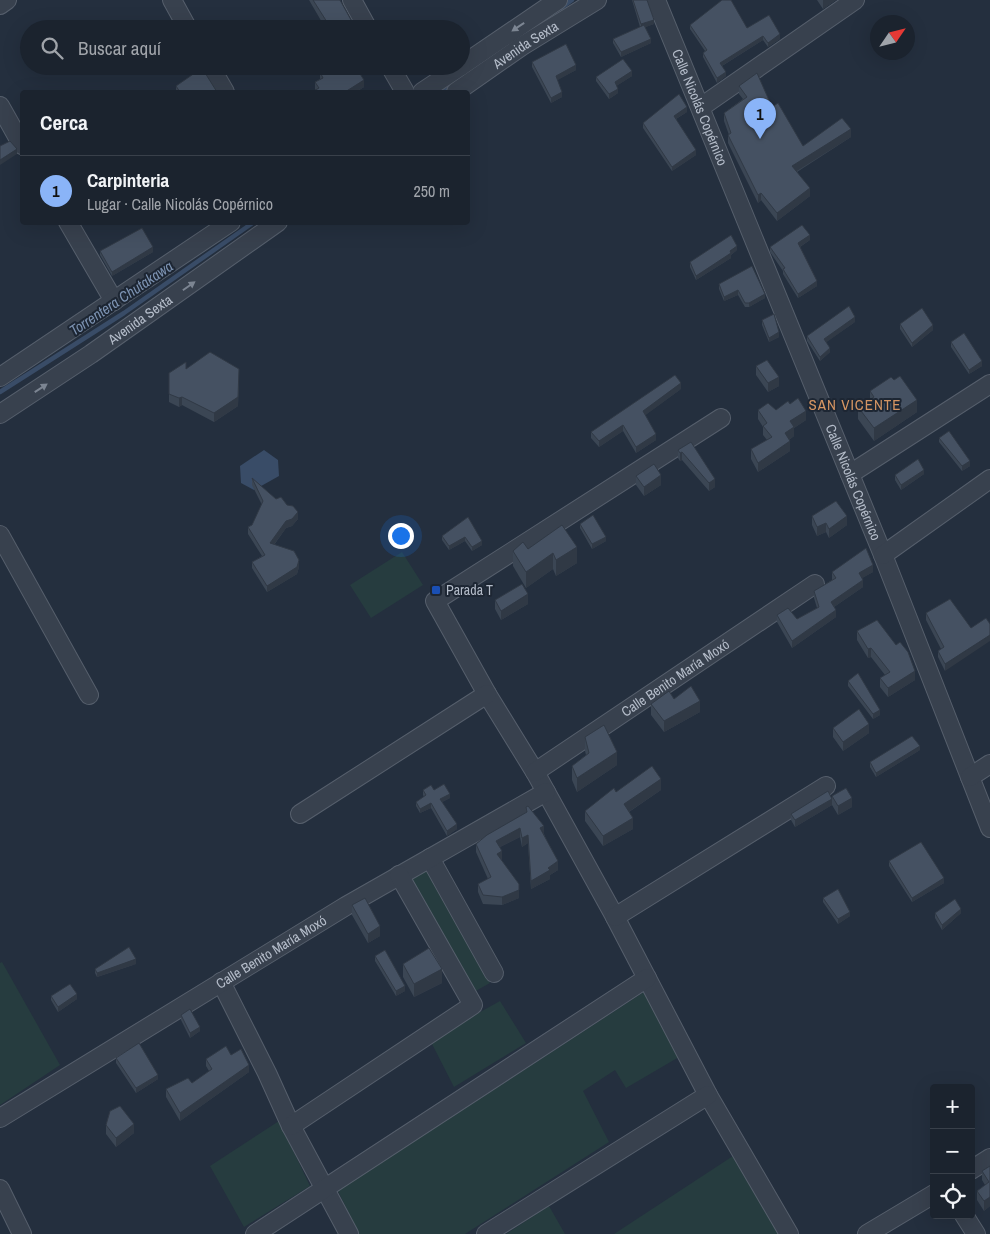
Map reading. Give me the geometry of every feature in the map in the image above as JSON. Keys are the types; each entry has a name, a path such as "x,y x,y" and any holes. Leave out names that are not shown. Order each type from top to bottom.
{"street":[{"path":"0,5 7,0"},
{"path":"172,0 183,20"},
{"path":"352,0 363,20"},
{"name":"Avenida Sexta","path":"470,60 558,0"},
{"name":"Avenida Sexta","path":"459,90 522,46 597,0"},
{"name":"Calle Nicolás Copérnico","path":"656,0 883,555 990,828"},
{"path":"701,107 855,0"},
{"path":"215,75 224,90"},
{"path":"395,75 404,90"},
{"name":"Avenida Sexta","path":"425,90 448,75"},
{"path":"0,106 20,141"},
{"path":"70,225 114,302"},
{"path":"0,376 114,302 227,225"},
{"name":"Avenida Sexta","path":"0,414 100,348 274,225"},
{"path":"850,474 990,384"},
{"path":"721,418 435,601 487,694 535,772 615,917 708,1096 789,1234"},
{"path":"883,555 990,479"},
{"path":"0,535 89,695"},
{"name":"Calle Benito María Moxó","path":"535,772 815,584"},
{"path":"300,814 487,694"},
{"path":"970,777 990,764"},
{"path":"615,917 826,786"},
{"name":"Calle Benito María Moxó","path":"0,1118 399,875 546,792"},
{"path":"430,858 494,973"},
{"path":"291,1126 474,1005 399,875"},
{"path":"255,1234 646,978"},
{"path":"221,982 267,1073 291,1126 326,1187 349,1234"},
{"path":"486,1234 708,1096"},
{"path":"975,1167 990,1158"},
{"path":"0,1189 22,1234"},
{"path":"874,1232 930,1197"},
{"path":"967,1219 976,1234"}],"green space":[{"path":"402,552 423,585 371,618 350,585"},
{"path":"428,869 490,983 472,993 410,878"},
{"path":"2,962 60,1065 0,1105 0,963"},
{"path":"644,992 679,1057 626,1088 615,1070 583,1091 609,1142 465,1234 359,1234 338,1191"},
{"path":"500,1001 526,1043 454,1087 430,1040"},
{"path":"279,1121 310,1186 244,1227 210,1166"},
{"path":"733,1156 778,1234 614,1234"},
{"path":"549,1206 565,1234 506,1234"}],"water":[{"path":"264,450 278,460 279,476 254,490 241,483 240,466"}],"building":[{"path":"313,0 340,0 351,20 326,20"},
{"path":"633,0 647,0 654,20 641,24"},
{"path":"722,0 731,0 747,28 769,15 780,34 768,43 763,36 720,63 726,72 717,78 703,53 707,50 690,25"},
{"path":"644,25 651,39 621,52 613,39"},
{"path":"566,44 576,65 556,76 562,92 551,98 532,62"},
{"path":"623,59 632,71 615,82 618,89 609,94 596,77"},
{"path":"757,73 772,107 778,103 803,146 842,118 851,129 792,166 810,188 777,213 761,193 758,195 728,135 731,133 724,113 747,97 739,86"},
{"path":"192,75 206,75 216,90 179,90 176,86"},
{"path":"322,75 361,75 364,80 348,90 316,90 319,88 315,82 323,78"},
{"path":"679,94 687,107 674,116 696,150 672,167 643,123"},
{"path":"10,141 17,149 0,160 0,146"},
{"path":"802,225 810,235 798,243 817,281 798,294 783,269 785,268 770,247"},
{"path":"142,228 153,247 112,272 100,251"},
{"path":"731,235 737,246 730,251 731,253 696,276 690,262"},
{"path":"752,266 765,294 749,303 745,303 738,290 724,297 719,284"},
{"path":"849,306 855,317 824,339 830,348 820,357 807,336"},
{"path":"922,308 933,325 912,343 900,324"},
{"path":"774,314 779,332 769,338 762,320"},
{"path":"964,333 982,361 969,370 951,342"},
{"path":"210,352 239,369 238,397 214,413 182,397 179,398 169,394 169,373 186,362 186,369"},
{"path":"767,360 779,377 768,383 756,366"},
{"path":"675,375 681,383 643,411 656,434 636,447 623,425 599,441 591,432"},
{"path":"900,376 917,400 874,428 858,407 874,397 870,391 891,377 894,380"},
{"path":"798,398 806,411 790,421 794,427 785,433 790,441 758,463 751,449 772,437 763,426 767,423 758,410 768,403 776,410 788,401 790,404"},
{"path":"949,431 970,461 962,466 939,438"},
{"path":"691,442 715,479 709,483 682,452 680,453 678,450"},
{"path":"918,459 924,470 901,485 895,475"},
{"path":"654,464 661,475 644,487 636,476"},
{"path":"252,478 276,499 281,497 287,505 293,506 298,512 292,519 286,521 270,543 294,551 299,560 297,567 267,586 252,562 265,555 248,527 252,525 263,501"},
{"path":"836,501 847,516 829,529 826,523 817,527 812,516"},
{"path":"593,515 606,537 592,544 580,524"},
{"path":"468,517 482,541 472,547 465,537 449,546 442,536"},
{"path":"562,525 577,547 556,560 553,553 526,572 513,551 523,542 528,549"},
{"path":"866,548 873,565 859,573 863,580 831,602 836,610 792,641 777,615 788,608 797,619 819,607 814,591 836,578 832,572"},
{"path":"522,584 528,594 501,611 495,600"},
{"path":"950,599 971,628 986,618 990,624 990,635 945,664 938,651 944,647 926,613"},
{"path":"877,620 896,645 900,642 908,652 915,671 888,688 880,678 890,672 871,648 868,649 857,631"},
{"path":"858,673 880,710 873,714 848,681"},
{"path":"691,686 700,701 664,721 651,704 669,691 674,699"},
{"path":"859,709 869,724 843,742 833,728"},
{"path":"604,725 617,752 577,778 572,766 589,753 585,737"},
{"path":"912,736 920,746 876,773 870,762"},
{"path":"652,766 661,779 624,804 633,818 603,836 585,811 614,788 616,792"},
{"path":"444,784 450,794 440,799 457,824 447,831 431,803 420,809 416,802 426,795 423,790 431,785 434,790"},
{"path":"846,788 852,798 838,806 832,796"},
{"path":"828,791 832,799 795,820 791,814"},
{"path":"528,806 544,826 540,828 558,861 548,868 550,870 531,881 528,835 522,838 520,828 496,841 502,851 497,854 519,884 519,890 502,897 483,895 478,884 491,877 476,844 487,835 527,812 526,807"},
{"path":"921,842 944,878 912,898 889,861"},
{"path":"838,889 850,912 838,919 823,898"},
{"path":"365,898 380,926 368,934 352,905"},
{"path":"955,899 961,909 942,925 935,913"},
{"path":"129,947 136,959 97,973 95,969"},
{"path":"429,948 442,969 414,984 403,964"},
{"path":"385,950 405,986 396,991 375,956"},
{"path":"70,984 77,994 58,1007 51,996"},
{"path":"190,1009 200,1027 190,1033 181,1015"},
{"path":"139,1043 158,1075 136,1088 116,1058"},
{"path":"226,1046 231,1055 241,1049 249,1065 180,1113 166,1089 188,1078 192,1083 212,1069 206,1059"},
{"path":"120,1106 134,1124 116,1138 106,1125 110,1111"},
{"path":"990,1166 990,1197 984,1201 977,1191 989,1182 982,1171"}],"waterway":[{"name":"Torrentera Chutakawa","path":"561,8 572,0"},
{"name":"Torrentera Chutakawa","path":"514,41 540,22"},
{"name":"Torrentera Chutakawa","path":"444,90 453,84"},
{"name":"Torrentera Chutakawa","path":"0,392 124,313 250,225"}],"place":[{"name":"Carpinteria","path":"760,139"},
{"name":"Parada T","path":"436,590"}],"district":[{"name":"SAN VICENTE","path":"855,404"}]}
